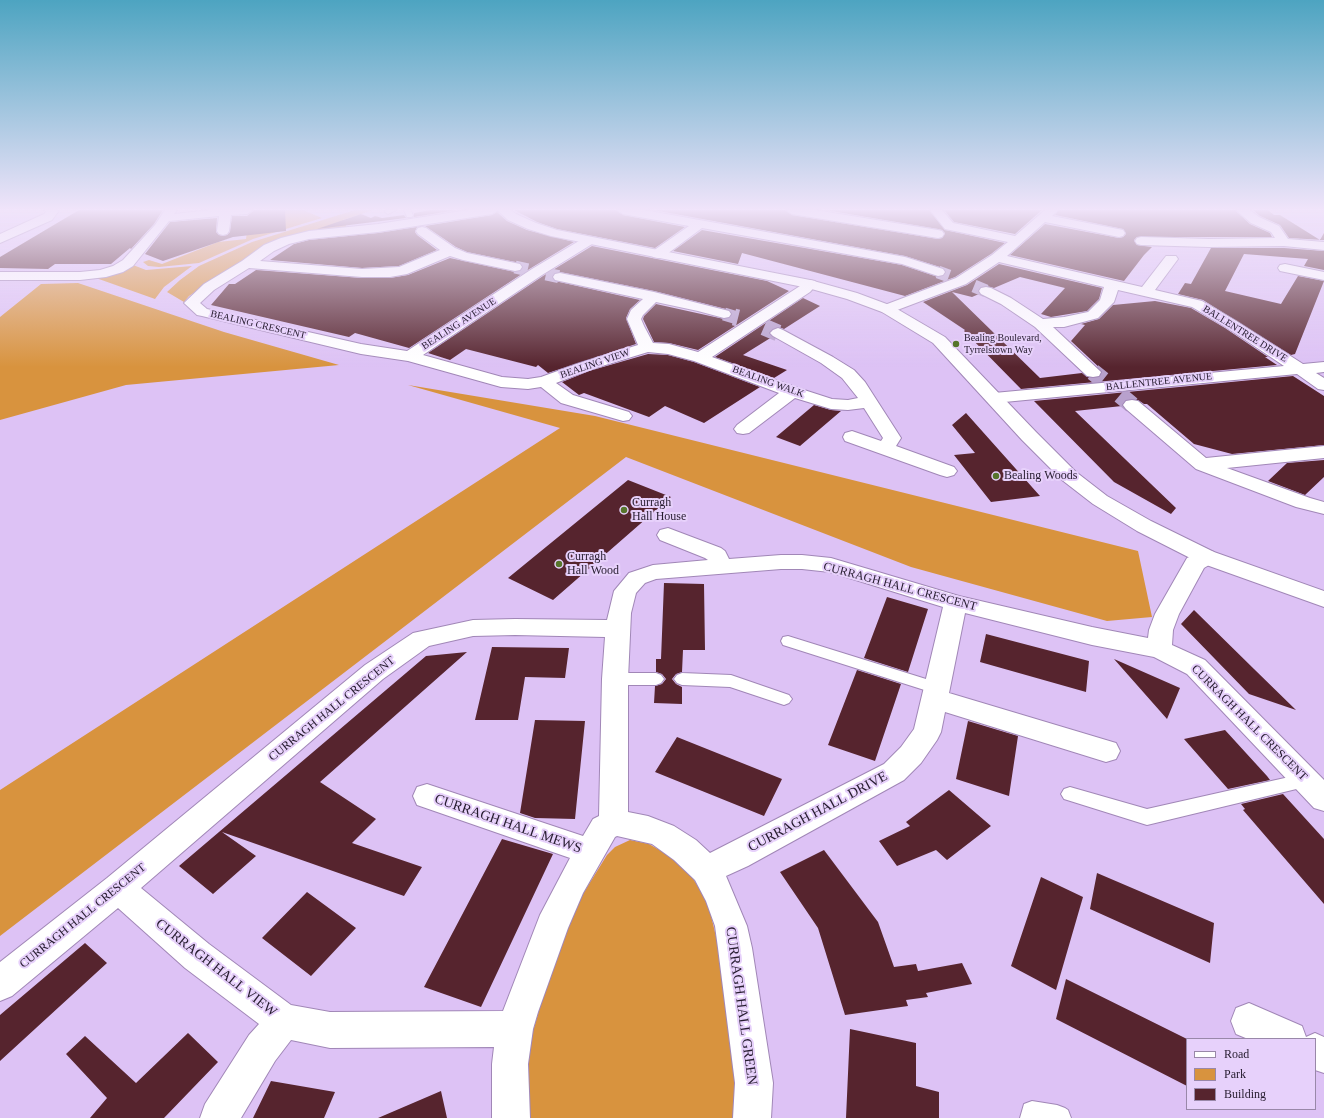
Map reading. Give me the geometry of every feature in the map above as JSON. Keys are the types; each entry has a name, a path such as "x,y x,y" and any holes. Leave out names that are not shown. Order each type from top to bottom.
{"street":[{"path":"0,276 80,276 101,274 118,269 128,262"},
{"name":"BEALING CRESCENT","path":"250,262 209,287 191,303 202,312 361,349"},
{"path":"247,264 362,273 390,273 402,271 423,262"},
{"path":"492,262 654,296 731,316 765,328 827,360 848,374 859,386 892,438 886,448"},
{"name":"BEALING AVENUE","path":"410,356 553,262"},
{"path":"699,262 810,284 852,296 887,309 913,323 939,340 1069,476 1100,500 1144,526 1206,557 1324,599"},
{"path":"908,262 949,276 1006,301 1040,324 1111,388 1203,465 1303,503 1324,508"},
{"path":"887,309 949,276 986,262"},
{"name":"BALLENTREE DRIVE","path":"1015,262 1187,301 1207,309 1324,385"},
{"path":"1146,292 1169,262"},
{"path":"1285,268 1324,276"},
{"path":"700,358 765,328 810,284"},
{"path":"1040,324 1064,322 1092,315 1107,302 1112,285"},
{"name":"BEALING VIEW","path":"647,347 634,319 636,313 654,296"},
{"name":"BEALING VIEW","path":"501,382 528,384 544,382 583,367 647,347 669,349"},
{"name":"BEALING AVENUE","path":"361,349 410,356 501,382"},
{"name":"BEALING WALK","path":"669,349 700,358 792,392 831,404 848,405 868,402"},
{"name":"BALLENTREE AVENUE","path":"994,398 1324,367"},
{"name":"BEALING VIEW","path":"544,382 567,399 623,416"},
{"path":"743,429 792,392"},
{"path":"852,436 947,471"},
{"path":"1203,465 1324,452"},
{"path":"668,535 713,553 717,556 722,567"},
{"path":"1158,649 1161,630 1167,614 1195,562 1206,557"},
{"name":"CURRAGH HALL CRESCENT","path":"0,984 118,888 374,672 422,639 473,628 515,626 618,629 619,613 625,591 637,578 652,572 780,562 802,562 831,566 870,576 956,603 1092,636 1158,649 1196,667 1318,784"},
{"name":"CURRAGH HALL DRIVE","path":"706,870 894,772 911,755 926,732 956,603"},
{"path":"511,1118 510,1064 515,1029 552,926 572,883 589,851 604,828 614,823 615,679 618,629"},
{"path":"936,693 1106,751"},
{"name":"CURRAGH HALL MEWS","path":"427,796 589,851"},
{"name":"CURRAGH HALL GREEN","path":"614,823 648,829 663,835 685,850 706,870 720,897 731,926 735,948 754,1083 752,1118"},
{"name":"CURRAGH HALL VIEW","path":"118,888 197,956 284,1021 330,1030 515,1029"},
{"path":"219,1118 262,1048 284,1021"},
{"path":"1249,1021 1287,1038"}],"lane":[{"path":"788,641 936,693"},
{"path":"615,679 656,679"},
{"path":"682,679 731,681 784,699"},
{"path":"1070,794 1146,817 1318,784"},
{"path":"1031,1118 1032,1112 1057,1116 1060,1118"}],"green space":[{"path":"143,262 156,262 162,264 167,262 201,262 159,267 148,266"},
{"path":"207,262 241,262 189,296 184,302 167,292 199,266"},
{"path":"133,265 146,270 192,266 164,287 155,299 96,278 117,272"},
{"path":"78,283 224,332 339,365 126,385 0,420 0,317 41,284"},
{"path":"408,385 595,416 1138,551 1152,617 1107,621 911,567 626,457 0,936 0,790 560,428"},
{"path":"630,840 649,844 682,863 707,899 732,1012 738,1118 528,1118 526,1082 533,1031 560,939 581,897 607,855 615,847"}],"building":[{"path":"0,262 113,262 111,264 55,264 48,269 0,268"},
{"path":"295,262 408,262 399,266 362,268"},
{"path":"440,262 469,262 515,272 520,271 523,268 520,263 516,262 541,262 409,348 355,333 349,337 211,305 229,284 235,284 256,270 362,278 390,278 408,275"},
{"path":"566,262 673,262 767,281 789,291 698,350 669,343 654,342 643,319 644,316 656,304 724,319 730,318 732,315 730,310 654,291 560,272 555,273 552,276 555,281 640,300 630,309 626,318 636,344 548,373 538,365 536,367 466,349 450,360 428,353"},
{"path":"777,262 886,262 902,265 938,277 944,276 946,271 943,268 925,262 978,262 955,277 905,296"},
{"path":"1041,262 1138,262 1124,281"},
{"path":"1203,262 1240,262 1225,291 1281,304 1298,276 1324,281 1295,354 1291,355 1203,300 1178,294 1185,283 1191,284"},
{"path":"1306,262 1324,262 1324,270 1304,266"},
{"path":"999,264 1102,288 1099,299 1087,311 1051,317 1041,314 1065,288 1020,277 994,288 986,286 981,287 978,290 979,294 972,297 952,292 1040,378 1082,373 1087,377 1099,377 1103,371 1071,341 1085,325 1081,324 1099,319 1113,305 1155,301 1191,308 1225,328 1268,357 1265,357 1277,365 1021,389 964,331 965,330 923,302 967,285"},
{"path":"803,298 820,306 784,329 779,327 772,329 768,333 772,337 743,355 787,370 774,378 715,357"},
{"path":"648,354 668,355 694,362 760,387 704,423 665,406 649,417 584,393 579,395 562,382 589,371"},
{"path":"1293,376 1324,396 1324,445 1232,454 1194,444 1147,404 1144,404 1138,400 1126,400 1122,406 1075,411 1176,508 1171,514 1114,482 1034,401"},
{"path":"814,405 841,411 800,446 776,437"},
{"name":"Bealing Woods","path":"966,413 1040,496 991,502 954,455 975,453 952,425"},
{"path":"1324,460 1324,477 1305,495 1268,481 1287,463"},
{"path":"628,480 671,497 553,600 508,578"},
{"path":"664,583 704,584 705,650 683,650 682,672 676,674 672,679 676,684 682,687 682,704 654,703 655,686 662,684 666,679 662,674 656,672 656,659 661,659"},
{"path":"887,597 928,609 908,672 864,658"},
{"path":"1194,610 1296,710 1249,694 1181,624"},
{"path":"986,634 1089,661 1086,692 980,662"},
{"path":"492,647 569,648 565,678 525,677 518,720 475,720"},
{"path":"467,652 320,782 376,819 352,843 422,867 404,896 222,832 256,856 213,894 179,866 426,656"},
{"path":"1114,659 1180,688 1167,719"},
{"path":"857,670 901,684 875,761 828,745"},
{"path":"535,720 585,721 575,819 535,818 520,813"},
{"path":"968,721 1018,736 1009,796 956,779"},
{"path":"1225,730 1270,780 1228,789 1184,739"},
{"path":"677,737 782,779 764,816 655,772"},
{"path":"949,790 991,826 947,860 936,850 897,866 879,841 910,826 906,822"},
{"path":"1283,794 1324,839 1324,904 1243,810 1245,809 1241,804"},
{"path":"502,839 553,854 481,1007 424,987"},
{"path":"824,850 878,922 894,967 916,964 918,971 962,963 972,984 926,993 928,997 906,1000 908,1006 845,1015 818,928 780,872"},
{"path":"1097,873 1214,923 1210,963 1090,909"},
{"path":"1041,877 1083,897 1056,990 1011,966"},
{"path":"307,892 356,928 311,976 262,938"},
{"path":"85,943 107,963 0,1061 0,1015"},
{"path":"1066,979 1186,1039 1186,1085 1056,1019"},
{"path":"850,1029 916,1043 916,1086 939,1092 939,1118 846,1118"},
{"path":"188,1033 218,1062 164,1118 90,1118 107,1098 66,1054 85,1036 136,1083"},
{"path":"271,1081 335,1092 324,1118 253,1118"},
{"path":"441,1091 447,1118 378,1118"}],"tunnel":[{"path":"515,267 528,270"},
{"path":"938,272 949,276"},
{"path":"546,274 560,277"},
{"path":"974,286 986,291"},
{"path":"724,314 737,318"},
{"path":"734,317 738,318"},
{"path":"764,327 778,333"},
{"path":"1093,372 1103,380"},
{"path":"1120,395 1132,405"}],"place":[{"name":"Bealing Boulevard, Tyrrelstown Way","path":"956,344"},
{"name":"Bealing Woods","path":"996,476"},
{"name":"Curragh Hall House","path":"624,510"},
{"name":"Curragh Hall Wood","path":"559,564"}]}
